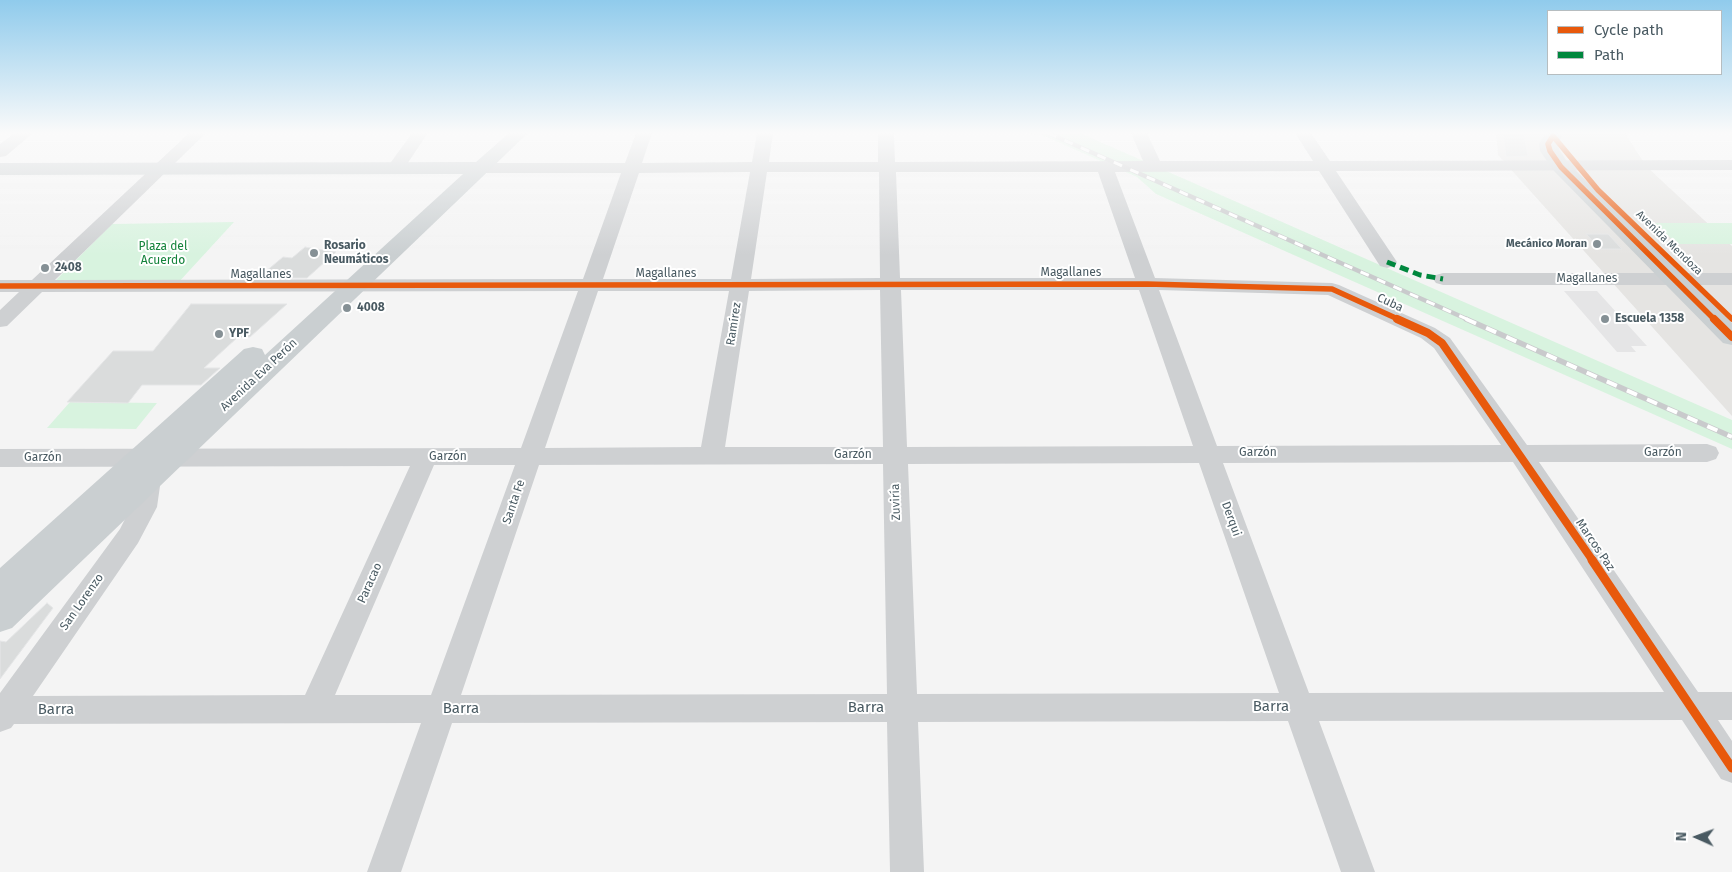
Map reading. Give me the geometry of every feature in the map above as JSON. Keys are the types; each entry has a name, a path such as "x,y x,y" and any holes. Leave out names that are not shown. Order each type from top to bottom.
{"main road":[{"name":"Avenida Eva Perón","path":"0,587 145,468 170,458 452,174"},
{"name":"Avenida Eva Perón","path":"0,618 145,468 341,287 474,174"},
{"name":"Avenida Mendoza","path":"1577,174 1598,190 1682,279 1732,337"},
{"name":"Avenida Mendoza","path":"1682,279 1732,318"}],"street":[{"path":"0,321 155,174"},
{"name":"Santa Fe","path":"384,872 630,174"},
{"name":"Ramírez","path":"712,456 758,174"},
{"name":"Zuviría","path":"886,174 907,872"},
{"name":"Derqui","path":"1107,174 1358,872"},
{"path":"1329,174 1387,262"},
{"name":"Magallanes","path":"1442,280 1732,279"},
{"name":"Magallanes","path":"0,286 341,287 1147,284 1332,290"},
{"name":"Cuba","path":"1332,290 1437,338"},
{"name":"Marcos Paz","path":"1437,338 1519,452 1732,768"},
{"name":"Garzón","path":"170,458 1519,452 1707,453"},
{"name":"Paracao","path":"314,709 426,457"},
{"name":"Garzón","path":"0,458 145,468"},
{"name":"San Lorenzo","path":"2,712 129,536 144,507 145,468"},
{"name":"Barra","path":"2,712 314,709 1732,706"}],"shaded area":[{"path":"1515,174 1654,174 1732,246 1732,416"},
{"name":"Escuela 1358","path":"1564,291 1597,291 1647,346 1631,346 1636,352 1617,352"}],"green space":[{"path":"1130,174 1172,174 1732,420 1732,449 1156,194 1137,177"},
{"name":"Plaza del Acuerdo","path":"234,222 177,284 54,282 112,224"},
{"path":"1655,223 1732,223 1732,244 1677,244"},
{"path":"70,402 157,403 136,429 47,428"}],"building":[{"path":"1586,234 1608,234 1622,249 1600,249"},
{"path":"305,247 336,252 307,278 258,278 283,257 292,258"},
{"path":"191,304 287,304 250,337 238,337 204,368 220,368 201,385 142,385 128,403 67,402 113,351 153,351"},
{"path":"47,603 53,608 0,679 0,641 6,642"}],"railway":[{"path":"1140,174 1469,320"},
{"path":"1466,319 1732,437"}],"marked path":[{"path":"1387,262 1420,275 1443,279"}],"cycle path":[{"path":"1568,174 1732,337"},
{"path":"1583,174 1732,319"},
{"path":"0,286 1147,284 1332,289 1428,333 1442,343 1519,452 1732,768"}],"place":[{"name":"Mecánico Moran","path":"1597,244"},
{"name":"Rosario Neumáticos","path":"314,253"},
{"name":"2408","path":"45,268"},
{"name":"4008","path":"347,308"},
{"name":"Escuela 1358","path":"1605,319"},
{"name":"YPF","path":"219,334"}]}
